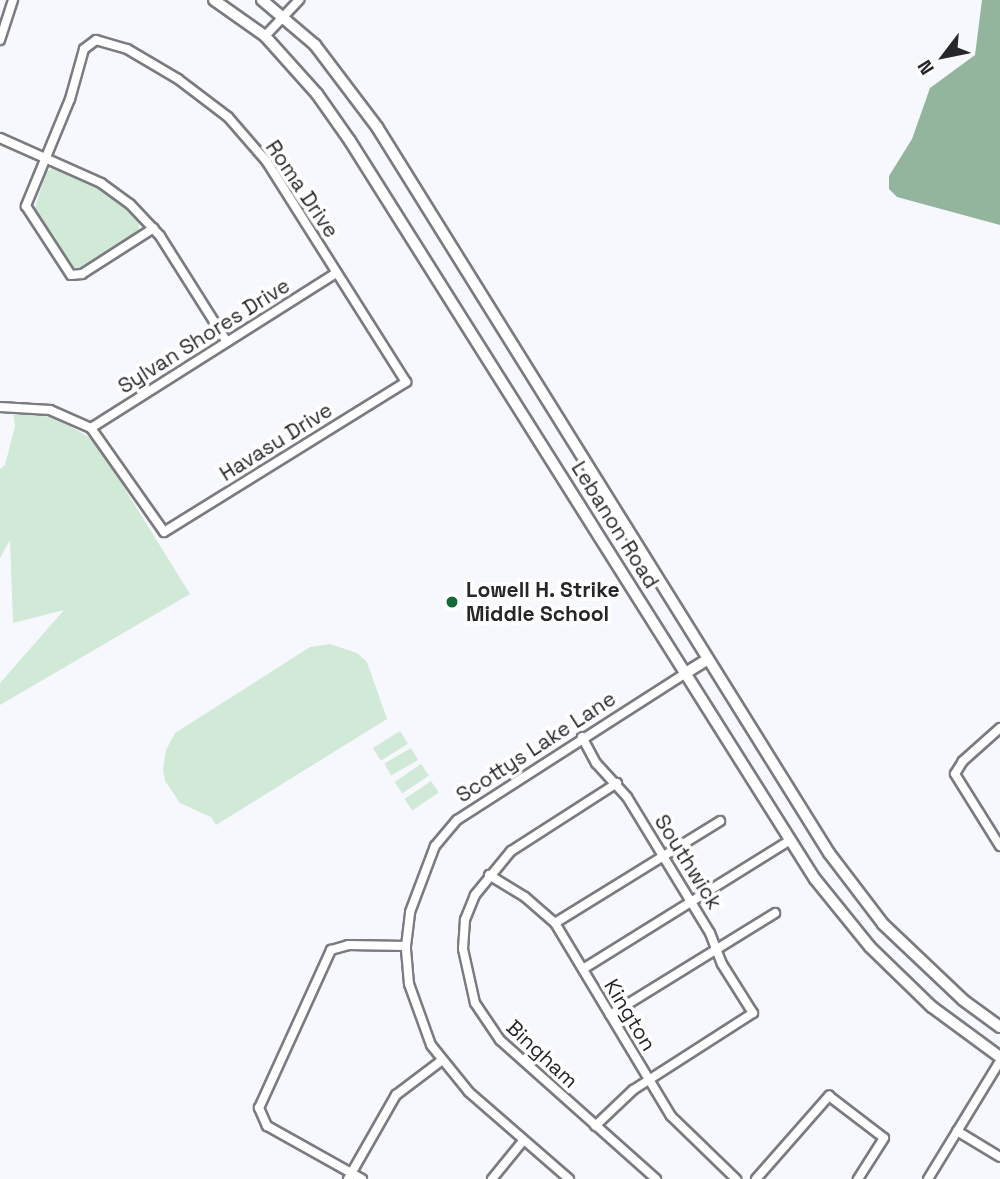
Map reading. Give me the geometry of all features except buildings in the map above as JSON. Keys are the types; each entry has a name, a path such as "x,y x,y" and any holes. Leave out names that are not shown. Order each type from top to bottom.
{"main road":[{"name":"Lebanon Road","path":"214,0 265,36 317,94 350,141 790,840 870,947 932,1007 1000,1059"},
{"name":"Lebanon Road","path":"262,0 282,14 315,45 377,127 829,853 883,924 963,1000 1000,1027"},
{"path":"684,674 708,659"}],"street":[{"path":"0,40 13,0"},
{"path":"265,36 282,14 299,0"},
{"name":"Roma Drive","path":"46,157 91,42 96,40 127,48 178,79 228,117 267,162 406,382"},
{"path":"0,138 101,183 153,228 227,342"},
{"path":"46,157 26,206 71,275 82,274 153,228"},
{"name":"Sylvan Shores Drive","path":"91,428 336,273"},
{"name":"Havasu Drive","path":"91,428 164,532 406,382"},
{"path":"0,407 50,410 91,428"},
{"name":"Scottys Lake Lane","path":"569,1179 523,1141 441,1061 414,1003 406,946 420,878 445,833 474,806 684,674"},
{"path":"1000,728 963,761 955,774 1000,846"},
{"name":"Southwick","path":"582,737 596,763 617,783 692,902 753,1013 648,1080"},
{"name":"Bingham","path":"617,783 511,851 489,875 465,920 463,949 475,1003 500,1041 656,1179"},
{"path":"555,923 720,821"},
{"path":"583,969 790,840"},
{"name":"Kington","path":"489,875 525,897 555,923 648,1080 686,1134 736,1179"},
{"path":"610,1015 775,914"},
{"path":"362,1179 349,1176 267,1126 259,1115 260,1100 326,955 335,947 406,946"},
{"path":"928,1179 1000,1059"},
{"path":"349,1176 396,1094 441,1061"},
{"path":"595,1126 648,1080"},
{"path":"756,1179 829,1096 884,1138 858,1179"},
{"path":"957,1131 1000,1157"},
{"path":"492,1179 523,1141"}],"shaded area":[{"path":"982,0 1000,0 1000,225 897,197 889,189 889,176 912,139 930,88 975,55"},
{"path":"56,167 102,188 139,221 139,230 77,269 72,266 35,208 46,172"},
{"path":"13,412 57,418 95,441 190,594 0,705 0,683 64,610 13,623 10,540 0,558 0,469 5,465 15,426"},
{"path":"330,644 357,653 367,662 387,719 216,825 211,817 180,803 165,781 163,769 166,750 175,733 310,647"},
{"path":"400,731 408,744 381,761 373,748"},
{"path":"411,748 418,760 391,776 384,764"},
{"path":"421,764 429,776 402,794 394,782"},
{"path":"431,781 439,793 412,811 404,799"}],"place":[{"name":"Lowell H. Strike Middle School","path":"452,602"}]}
